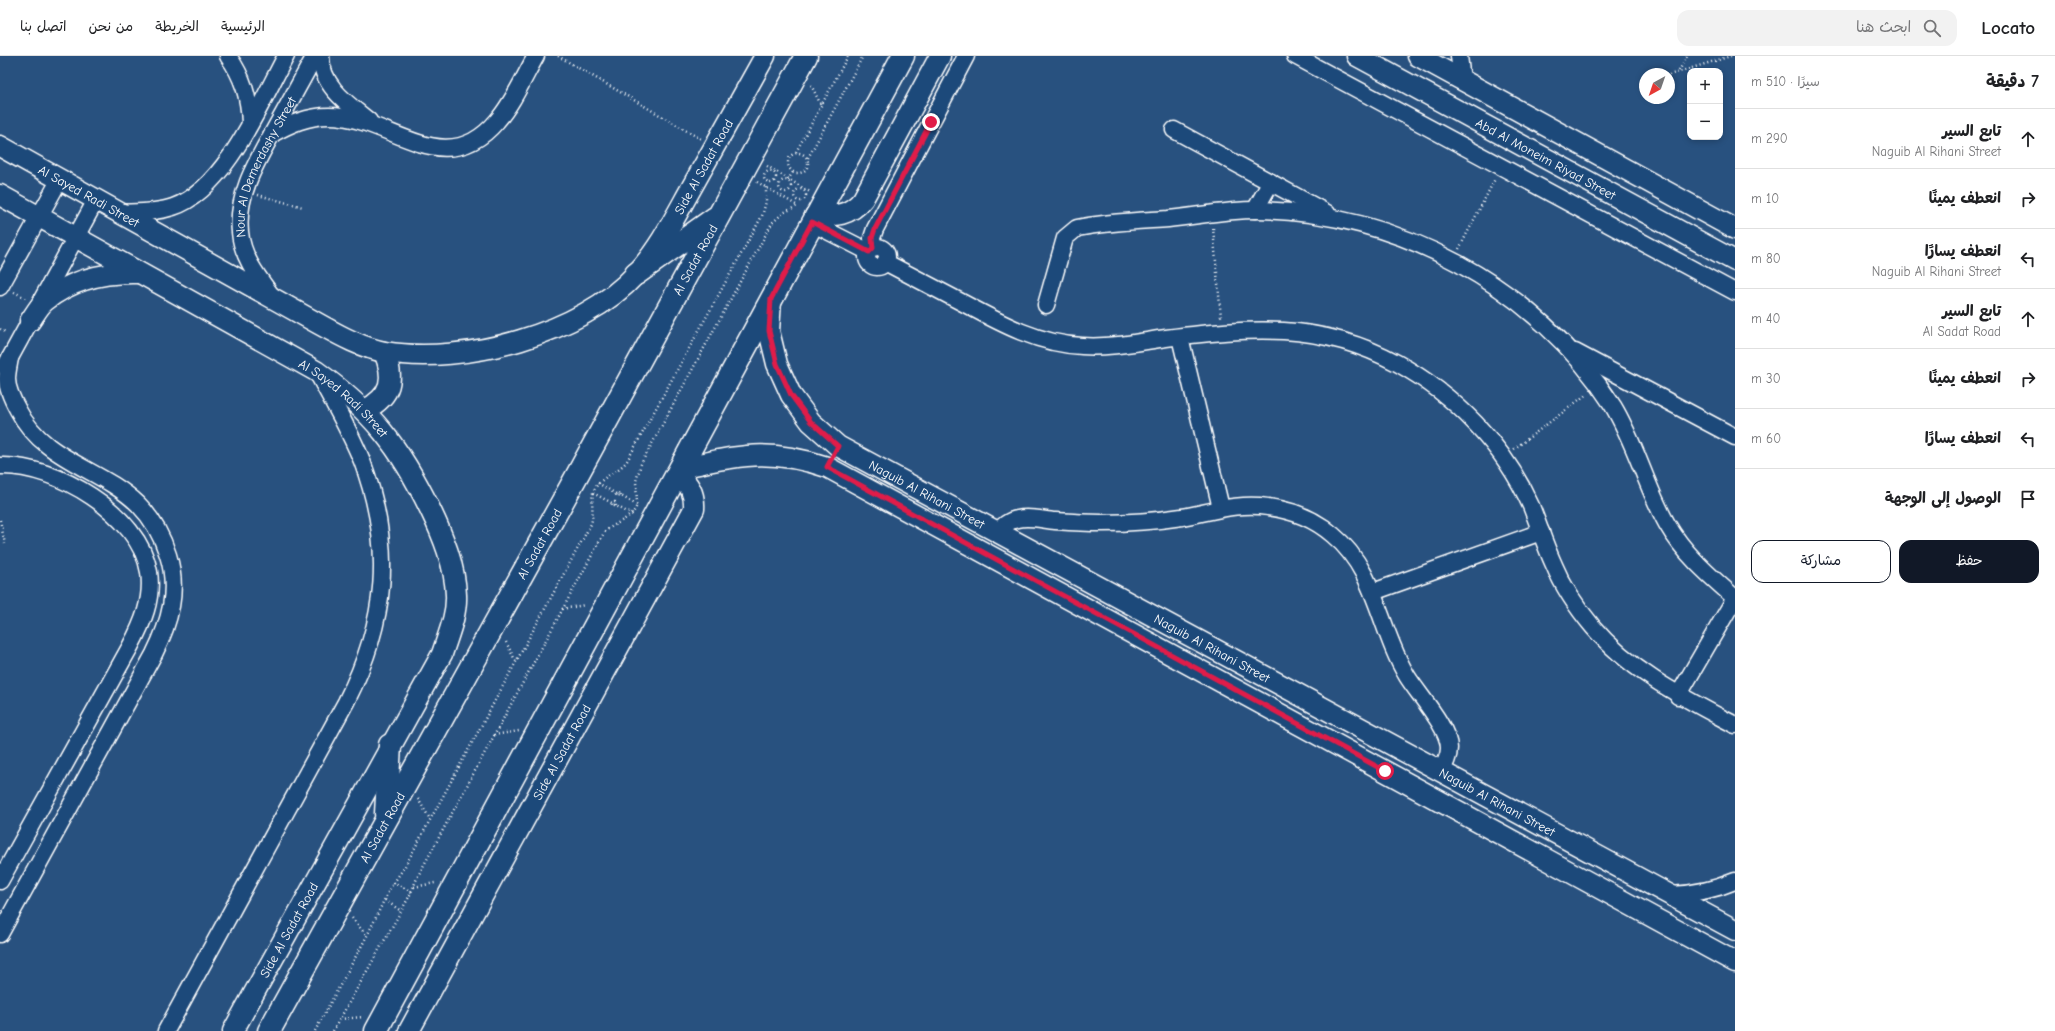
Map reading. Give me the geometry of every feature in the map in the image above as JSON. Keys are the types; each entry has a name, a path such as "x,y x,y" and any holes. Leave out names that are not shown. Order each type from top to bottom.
{"main road":[{"name":"Al Sadat Road","path":"269,1031 720,215 806,56"},
{"path":"371,1024 679,471 771,299 807,213 903,56"},
{"path":"636,274 720,215"},
{"path":"386,820 390,745"}],"street":[{"path":"228,56 238,69 245,86 249,104 250,122"},
{"name":"Nour Al Demerdashy Street","path":"274,299 254,271 244,252 240,232 240,212 244,191 250,176 315,56"},
{"path":"321,56 323,72 329,84 343,99 372,124"},
{"path":"272,134 296,122 308,118 329,116 372,124 428,147 444,149 460,146 474,141 487,132 498,121 536,56"},
{"name":"Side Al Sadat Road","path":"636,274 671,223 765,56"},
{"path":"807,213 839,216 858,205 863,199 940,56"},
{"path":"871,250 872,238 875,229 966,56"},
{"path":"1295,56 1735,292"},
{"name":"Abd Al Moneim Riyad Street","path":"1357,56 1735,261"},
{"path":"1418,56 1735,229"},
{"path":"1459,56 1462,80"},
{"path":"284,60 304,76"},
{"name":"Nour Al Demerdashy Street","path":"117,212 152,212 173,207 193,197 210,183 242,137 284,60"},
{"path":"1174,130 1337,218"},
{"path":"242,137 264,149"},
{"name":"Al Sayed Radi Street","path":"0,146 340,335 384,352 427,355 471,351 514,342 555,327 586,312 613,295 636,274"},
{"path":"1622,200 1636,174"},
{"path":"1,286 60,179"},
{"path":"1255,210 1271,182"},
{"name":"Al Sayed Radi Street","path":"0,195 316,371 342,389 366,410 389,438 416,480 444,538 452,568 456,596 452,624 442,654 390,745"},
{"path":"0,375 96,200"},
{"path":"1046,305 1065,238 1077,228 1255,210 1337,218 1384,231 1416,242 1453,260 1484,278 1514,299 1541,322 1567,348 1599,386 1626,431 1638,455 1656,504 1668,526 1682,547 1700,566 1735,598 1678,696"},
{"path":"807,213 871,250 879,248 884,251 887,256 885,262 1016,330 1037,338 1082,346 1105,346 1222,331 1258,329 1294,331 1329,338 1363,348 1396,363 1427,381 1444,394 1481,429 1503,457 1518,481 1541,532 1554,566 1571,598 1593,627 1618,654 1678,696 1735,725"},
{"path":"34,313 44,302 66,288 89,278 114,272 140,273"},
{"name":"Naguib Al Rihani Street","path":"771,299 769,331 777,364 791,395 811,422 838,446 1735,930"},
{"path":"1180,336 1221,508"},
{"path":"1567,348 1733,432"},
{"path":"366,410 376,405 384,397 389,387 391,376 384,352"},
{"path":"0,934 154,654 165,632 172,610 174,587 171,564 164,541 152,520 137,503 115,487 56,453 38,438 24,421 13,401 7,379 10,358"},
{"path":"1599,386 1610,370"},
{"path":"166,1031 346,702 360,674 371,644 378,614 382,583 382,551 379,520 372,489 348,430 316,371"},
{"path":"827,467 838,446"},
{"name":"Naguib Al Rihani Street","path":"679,471 746,455 774,455 801,459 827,467 1735,962"},
{"path":"0,466 12,466 57,478 85,493 116,516 133,533 143,551 149,572 150,592 147,611 134,641 0,881"},
{"name":"Side Al Sadat Road","path":"409,1031 694,509 692,490 679,471"},
{"path":"997,532 1009,522 1024,518 1095,523 1142,521 1182,517 1221,508 1243,505 1268,507 1291,512 1313,521 1333,534 1350,551 1363,570 1373,592 1382,621 1406,675 1447,735 1449,748 1447,760 1441,771"},
{"path":"1373,592 1541,532"},
{"path":"1371,763 1383,740"},
{"name":"Side Al Sadat Road","path":"234,1031 390,745"},
{"path":"1671,895 1694,894 1735,881"}],"path":[{"path":"558,56 714,146"},
{"path":"848,56 796,152 792,154 788,161 788,166 793,172 798,173 806,170 809,162 808,158 863,56"},
{"path":"1679,72 1687,56"},
{"path":"1675,73 1731,56"},
{"path":"811,85 822,105"},
{"path":"796,152 803,153 808,158"},
{"path":"766,165 788,180 812,193"},
{"path":"1453,260 1501,167"},
{"path":"770,171 775,174 775,181 771,184 766,182 764,178 766,173 770,171"},
{"path":"780,184 783,181 788,180 793,172"},
{"path":"788,180 791,185 790,190"},
{"path":"775,181 780,184"},
{"path":"757,182 807,213"},
{"path":"780,184 779,188 782,192"},
{"path":"315,1031 367,936 393,882 404,868 591,524 594,511 593,493 598,483 617,472 627,461 762,216 766,202 766,187"},
{"path":"782,192 802,190 806,193 806,198 798,201 794,198 794,192"},
{"path":"244,191 303,207"},
{"path":"780,196 782,192"},
{"path":"333,1031 412,892 494,735 604,533 616,522 632,515 637,505 636,481 641,464 772,223 783,213 807,213"},
{"path":"1212,214 1222,331"},
{"path":"1,286 34,313"},
{"path":"1503,457 1599,386"},
{"path":"593,480 616,494 620,493 620,496 642,508"},
{"path":"587,490 612,503 615,502 616,506 637,517"},
{"path":"0,520 5,544"},
{"path":"562,610 589,604"},
{"path":"505,640 516,662"},
{"path":"494,735 521,731"},
{"path":"418,799 430,819"},
{"path":"393,882 412,892"},
{"path":"414,887 439,882"},
{"path":"385,900 401,911"},
{"path":"351,917 367,936"},
{"path":"340,1019 371,1024"}],"route":[{"path":"931,122 875,229 872,238 873,248 869,252 812,222 771,299 769,331 777,364 791,395 811,422 838,446 827,467 1385,771"}]}
